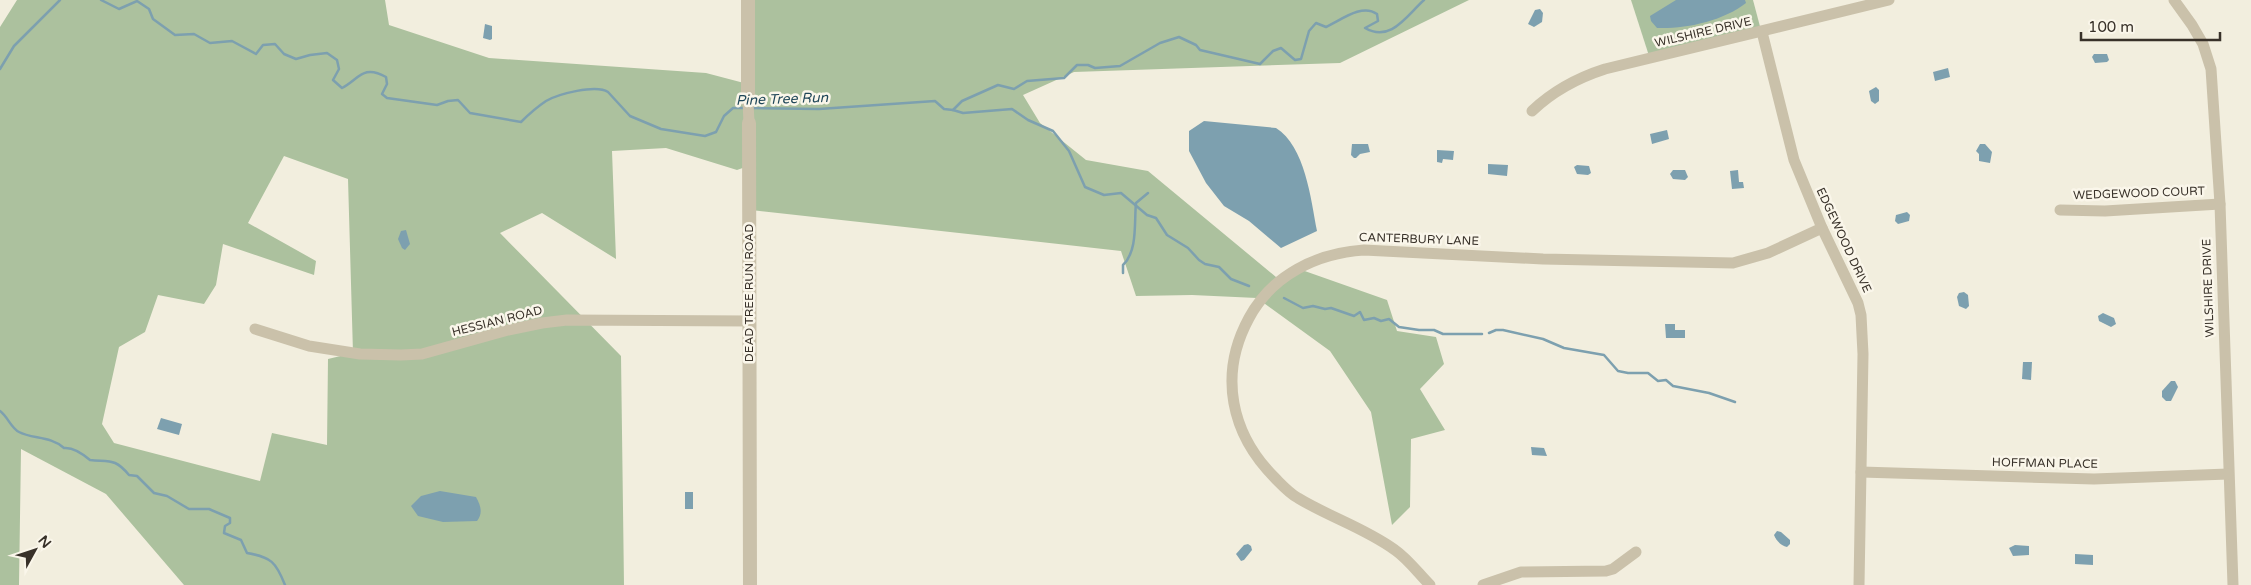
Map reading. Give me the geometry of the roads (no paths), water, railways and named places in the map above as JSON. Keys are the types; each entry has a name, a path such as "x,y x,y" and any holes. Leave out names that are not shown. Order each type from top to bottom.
{"street":[{"name":"DEAD TREE RUN ROAD","path":"748,0 750,585"},
{"name":"WILSHIRE DRIVE","path":"1532,111 1548,96 1580,77 1605,69 1889,0"},
{"name":"WILSHIRE DRIVE","path":"2174,0 2203,44 2211,68 2220,204 2233,585"},
{"name":"EDGEWOOD DRIVE","path":"1762,32 1794,160 1822,228 1858,303 1861,315 1863,354 1859,585"},
{"name":"WEDGEWOOD COURT","path":"2060,210 2105,211 2220,204"},
{"name":"CANTERBURY LANE","path":"1430,585 1397,551 1374,536 1296,498 1264,467 1243,435 1233,404 1232,374 1234,362 1245,326 1252,311 1277,284 1300,267 1315,259 1344,251 1364,250 1544,259 1733,264 1768,253 1822,228"},
{"name":"HESSIAN ROAD","path":"255,329 318,347 360,354 401,355 422,354 508,330 567,320 750,321"},
{"name":"HOFFMAN PLACE","path":"1861,472 2094,479 2228,474"},
{"path":"1483,585 1521,572 1606,571 1613,569 1636,552"}],"water":[{"path":"1676,0 1745,0 1746,3 1726,15 1704,23 1657,28 1651,21 1650,16"},
{"path":"1540,9 1543,13 1542,22 1534,27 1528,24 1535,10"},
{"path":"485,24 492,26 492,39 490,40 483,38"},
{"path":"2094,54 2107,54 2109,60 2107,62 2095,63 2092,57"},
{"path":"1948,68 1950,77 1935,81 1933,72"},
{"path":"1876,87 1879,90 1879,101 1875,104 1871,101 1869,91"},
{"path":"1204,121 1276,128 1286,136 1294,147 1305,174 1317,231 1281,248 1249,221 1224,206 1206,183 1189,151 1189,131"},
{"path":"1667,130 1669,139 1652,144 1650,134"},
{"path":"1352,144 1368,144 1370,152 1360,154 1354,158 1351,155"},
{"path":"1980,144 1985,144 1992,152 1990,163 1979,161 1979,154 1976,151"},
{"path":"1437,150 1454,151 1453,160 1443,159 1442,163 1437,162"},
{"path":"1488,164 1508,165 1507,176 1488,174"},
{"path":"1577,165 1589,166 1591,173 1588,175 1577,174 1574,167"},
{"path":"1673,170 1685,170 1688,177 1685,180 1673,179 1670,174"},
{"path":"1738,170 1739,182 1743,182 1744,188 1732,189 1730,171"},
{"path":"1907,212 1910,215 1909,221 1898,224 1895,221 1896,215"},
{"path":"406,230 410,244 405,250 398,239 401,231"},
{"path":"1964,292 1968,295 1969,306 1966,309 1959,306 1957,297 1959,293"},
{"path":"2103,313 2114,318 2116,324 2111,327 2099,321 2098,316"},
{"path":"1665,324 1675,324 1675,330 1685,330 1685,338 1666,338"},
{"path":"2023,362 2032,362 2031,380 2022,379"},
{"path":"2171,381 2175,381 2178,387 2171,401 2166,401 2162,397 2162,391"},
{"path":"161,418 182,424 179,435 157,429"},
{"path":"1531,447 1544,448 1547,456 1532,455"},
{"path":"440,491 476,497 481,509 477,521 443,522 418,516 411,506 421,496"},
{"path":"685,492 693,492 693,509 685,509"},
{"path":"1777,531 1790,540 1790,544 1787,547 1776,539 1774,535"},
{"path":"1248,544 1252,550 1241,561 1236,554 1244,545"},
{"path":"2015,545 2029,546 2029,555 2013,556 2009,548"},
{"path":"2075,554 2093,555 2093,565 2075,564"}],"waterway":[{"path":"0,69 14,46 60,0"},
{"name":"Pine Tree Run","path":"101,0 119,9 137,1 149,9 153,19 175,35 194,34 210,43 232,41 256,54 263,45 275,44 284,54 296,59 327,53 337,60 339,69 333,80 342,88 366,72 378,73 386,77 387,84 382,94 387,98 437,105 458,100 470,113 521,122 546,101 586,89 608,92 630,116 661,129 705,136 716,132 724,116 733,108 746,108"},
{"name":"Pine Tree Run","path":"751,108 819,109 935,101 944,109 953,110 962,101 998,85 1014,89 1027,81 1064,78 1077,65 1088,65 1095,68 1120,66 1160,43 1179,37 1196,45 1200,50 1260,64 1273,51 1281,48 1295,60 1301,59 1309,31 1316,23 1326,27 1358,11 1365,10 1377,14 1378,21 1365,28 1374,32 1383,32 1391,30 1398,25 1424,0"},
{"path":"953,110 963,113 1012,109 1028,120 1053,131 1069,151 1085,187 1104,195 1121,193 1147,215 1156,218 1167,235 1188,248 1199,260 1205,264 1219,267 1231,279 1249,286"},
{"path":"1123,273 1123,265 1128,259 1133,244 1136,203 1148,193"},
{"path":"1284,298 1303,308 1313,306 1325,309 1331,308 1354,316 1360,312 1364,320 1374,318 1381,321 1389,319 1399,327 1434,330 1443,334 1482,334"},
{"path":"1489,333 1503,330 1543,339 1564,348 1604,355 1618,371 1648,373 1658,381 1666,380 1673,386 1709,393 1735,402"},
{"path":"0,411 19,432 53,441 64,448 78,451 90,460 116,463 129,475 137,476 154,493 167,496 189,509 209,509 230,518 230,523 225,526 224,533 241,540 247,553 262,556 272,562 279,571 285,585"}]}
